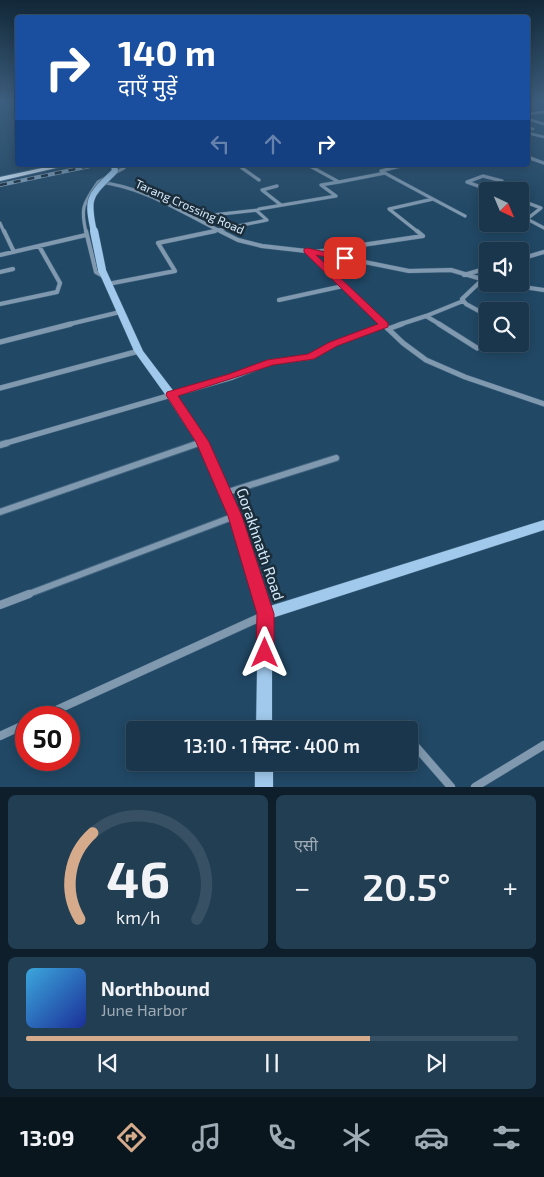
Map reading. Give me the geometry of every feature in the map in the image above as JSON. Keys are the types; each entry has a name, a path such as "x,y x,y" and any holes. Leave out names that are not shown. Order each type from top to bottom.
{"main road":[{"path":"0,174 35,167"},
{"path":"0,179 57,167"},
{"name":"Gorakhnath Road","path":"114,167 115,171 96,186 89,210 105,277 139,352 171,395 202,442 235,516 265,614 264,721"},
{"name":"Gorakhnath Road","path":"265,614 544,526"},
{"path":"264,771 264,787"}],"street":[{"path":"530,158 544,163"},
{"name":"Tarang Crossing Road","path":"98,182 120,171 124,167"},
{"path":"242,167 259,180"},
{"path":"312,167 339,182"},
{"path":"395,167 381,170 465,216"},
{"path":"194,217 258,210 336,196 321,185 386,173"},
{"path":"479,186 467,182 483,176 502,181"},
{"path":"98,182 83,204 82,215 96,272 105,277 173,272 176,270 156,243 267,220 258,210"},
{"name":"Tarang Crossing Road","path":"98,182 130,189 194,217 238,240 262,246 315,252"},
{"path":"277,186 262,190 281,206"},
{"path":"315,252 422,237 423,235 388,209 434,199"},
{"path":"529,203 541,208 529,217"},
{"path":"529,220 544,228"},
{"path":"0,223 14,252"},
{"path":"0,255 86,235"},
{"path":"0,304 57,292 60,283 39,246"},
{"path":"307,251 386,327 426,360 464,377 544,404"},
{"path":"315,252 409,271 451,270 479,279"},
{"path":"529,256 544,252"},
{"path":"0,272 13,269"},
{"path":"464,275 479,271"},
{"path":"463,302 463,297 479,285"},
{"path":"538,290 544,285"},
{"path":"278,300 343,286"},
{"path":"529,288 544,290"},
{"path":"0,444 171,395 271,362 310,357 334,344 426,316 463,302 479,311"},
{"path":"0,342 120,312"},
{"path":"426,316 477,348"},
{"path":"0,388 139,352"},
{"path":"0,512 202,442"},
{"path":"225,493 336,458"},
{"path":"0,605 235,516"},
{"path":"65,706 265,614"},
{"path":"0,736 15,729"},
{"path":"474,787 544,745"},
{"path":"418,749 452,787"}],"railway":[{"path":"0,185 86,167"}],"route":[{"path":"265,653 265,614 235,516 202,442 171,395 271,362 310,357 334,344 385,325 307,251 345,258"}]}
